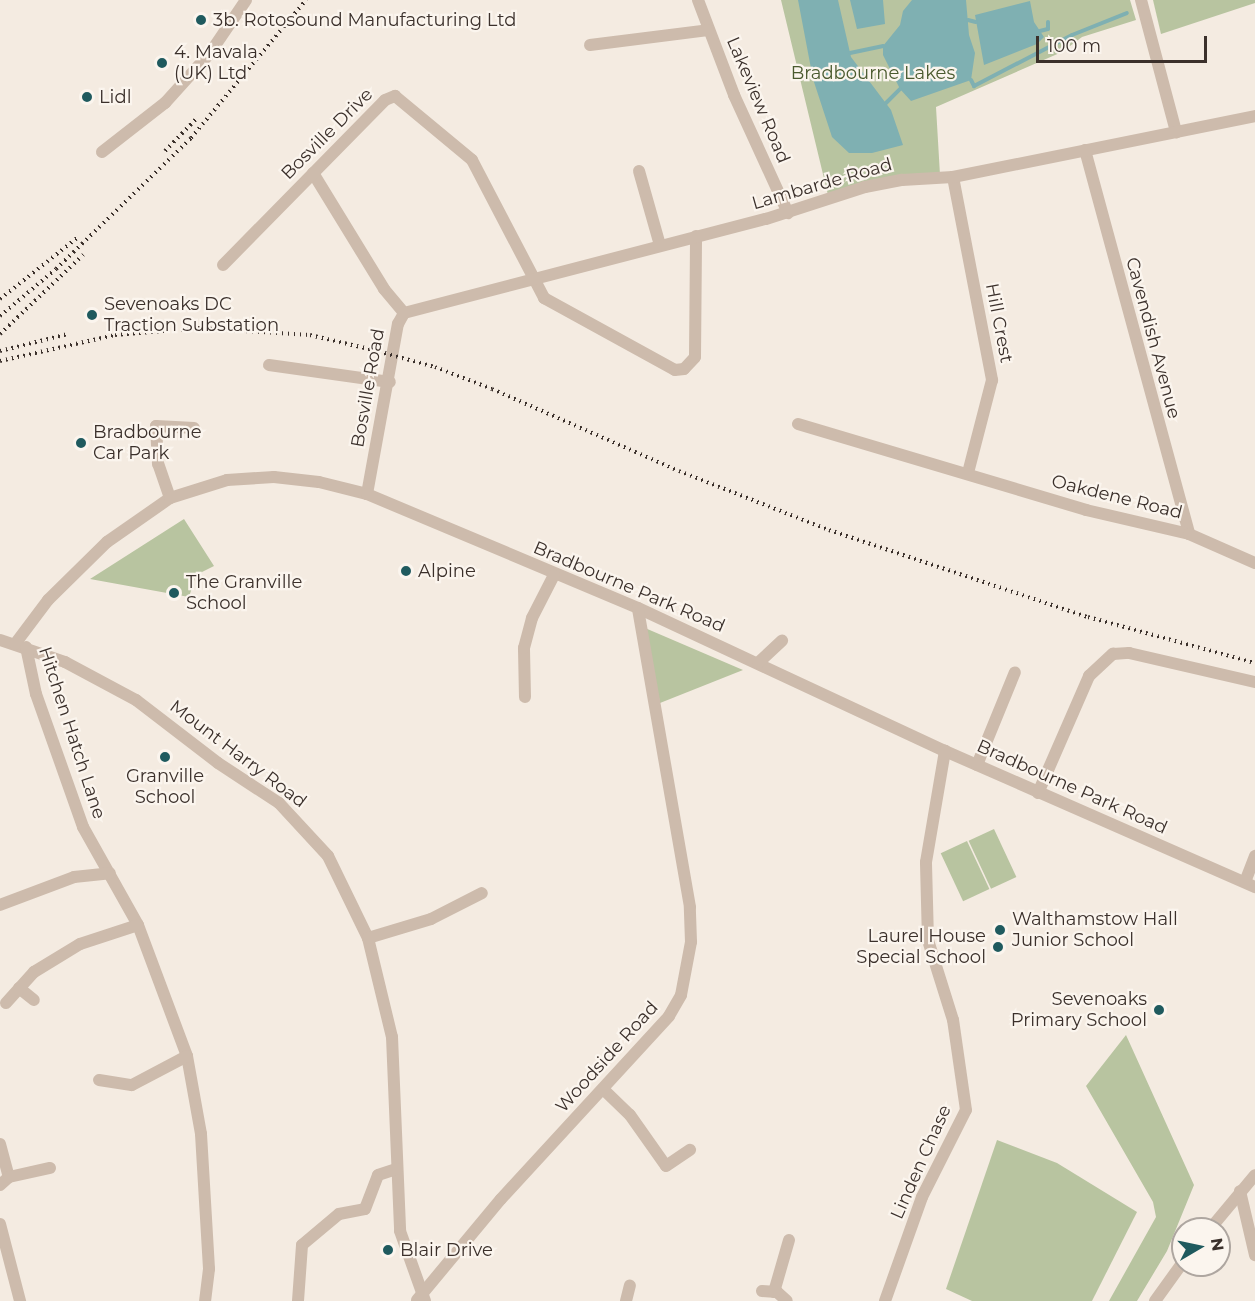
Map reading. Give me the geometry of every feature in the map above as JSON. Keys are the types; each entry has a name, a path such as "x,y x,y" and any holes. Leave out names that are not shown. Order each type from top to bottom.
{"street":[{"path":"102,152 165,103 210,54 246,0"},
{"name":"Lakeview Road","path":"698,0 708,30 788,213"},
{"path":"1141,0 1176,132"},
{"path":"590,45 708,30"},
{"name":"Bosville Drive","path":"223,265 385,100 400,97 472,160 534,279"},
{"name":"Lambarde Road","path":"404,313 788,213 875,185 953,177 1255,116"},
{"name":"Cavendish Avenue","path":"1085,150 1189,534"},
{"path":"639,171 660,245"},
{"name":"Bosville Road","path":"313,173 384,289 404,313 398,324 390,382 367,494"},
{"name":"Hill Crest","path":"953,177 992,380 968,473"},
{"path":"534,279 544,298 675,370 684,369 692,363 696,350 696,236"},
{"path":"269,365 390,382"},
{"name":"Oakdene Road","path":"798,424 1086,510 1189,534 1255,563"},
{"path":"170,498 158,465 156,426 194,428"},
{"name":"Bradbourne Park Road","path":"21,645 48,600 107,542 170,498 227,480 296,478 367,494 554,575 638,608 1038,793 1250,884"},
{"path":"525,697 524,648 532,618 554,575"},
{"name":"Woodside Road","path":"421,1299 501,1199 669,1017 685,984 691,942 682,854 638,608"},
{"name":"Hitchen Hatch Lane","path":"0,640 21,645 83,827 138,925 187,1056 201,1134 209,1269 205,1301"},
{"path":"758,663 782,640"},
{"name":"Mount Harry Road","path":"21,645 136,700 218,763 279,803 327,856 368,938 392,1037 400,1231 421,1299"},
{"path":"1038,793 1089,676 1099,663 1113,654 1129,653 1255,682"},
{"path":"977,765 1015,672"},
{"name":"Linden Chase","path":"885,1301 922,1197 966,1110 953,1020 928,940 926,862 945,751"},
{"path":"1250,884 1255,856"},
{"path":"0,905 74,877 110,873"},
{"path":"368,938 431,919 482,893"},
{"path":"6,1003 34,972 80,944 138,925"},
{"path":"19,988 34,1000"},
{"path":"99,1080 132,1085 187,1056"},
{"path":"603,1089 630,1115 666,1166 690,1150"},
{"path":"0,1144 4,1181 50,1168"},
{"path":"298,1301 302,1245 339,1214 365,1209 378,1175 397,1169"},
{"path":"1219,1217 1255,1175"},
{"path":"1240,1191 1255,1255"},
{"path":"0,1224 20,1301"},
{"path":"787,1301 768,1291 789,1240"},
{"path":"1155,1301 1172,1277"},
{"path":"626,1301 630,1285"}],"green space":[{"name":"Bradbourne Lakes","path":"781,0 1130,0 1136,20 1082,37 1062,52 936,107 940,175 828,195"},
{"path":"1153,0 1255,0 1255,3 1161,34"},
{"path":"184,519 214,566 196,575 189,597 90,579"},
{"path":"645,628 743,670 660,703"},
{"path":"994,829 1016,877 991,889 969,841"},
{"path":"967,841 989,889 963,901 941,853"},
{"path":"1126,1035 1194,1185 1181,1217 1171,1217 1171,1241 1137,1301 1109,1301 1156,1217 1153,1202 1086,1086"},
{"path":"997,1140 1057,1163 1137,1212 1092,1301 972,1301 946,1289"}],"water":[{"path":"798,0 838,0 851,57 891,110 903,145 872,153 849,153 832,137 813,79"},
{"path":"850,0 883,0 885,24 857,29"},
{"path":"912,0 966,0 969,35 975,53 971,80 911,101 900,89 883,55 883,46 900,25 903,11"},
{"path":"1030,1 1034,22 1044,37 1037,44 984,65 975,15"}],"waterway":[{"path":"971,80 974,86 1072,35 1127,13"},
{"path":"968,20 976,22"},
{"path":"1040,31 1048,29 1048,22"},
{"path":"850,53 883,46"},
{"path":"886,103 900,89"}],"railway":[{"path":"0,316 56,269 191,138 306,0"},
{"path":"165,151 198,117"},
{"path":"0,299 77,238"},
{"path":"0,334 83,255"},
{"path":"0,361 115,335 198,328 310,335 373,350 435,367 492,389 679,471 829,530 1088,617 1255,663"},
{"path":"0,351 68,334"}],"place":[{"name":"3b. Rotosound Manufacturing Ltd","path":"201,20"},
{"name":"4. Mavala (UK) Ltd","path":"162,63"},
{"name":"Lidl","path":"87,97"},
{"name":"Sevenoaks DC Traction Substation","path":"92,315"},
{"name":"Bradbourne Car Park","path":"81,443"},
{"name":"Alpine","path":"406,571"},
{"name":"The Granville School","path":"174,593"},
{"name":"Granville School","path":"165,757"},
{"name":"Walthamstow Hall Junior School","path":"1000,930"},
{"name":"Laurel House Special School","path":"998,947"},
{"name":"Sevenoaks Primary School","path":"1159,1010"},
{"name":"Blair Drive","path":"388,1250"}]}
